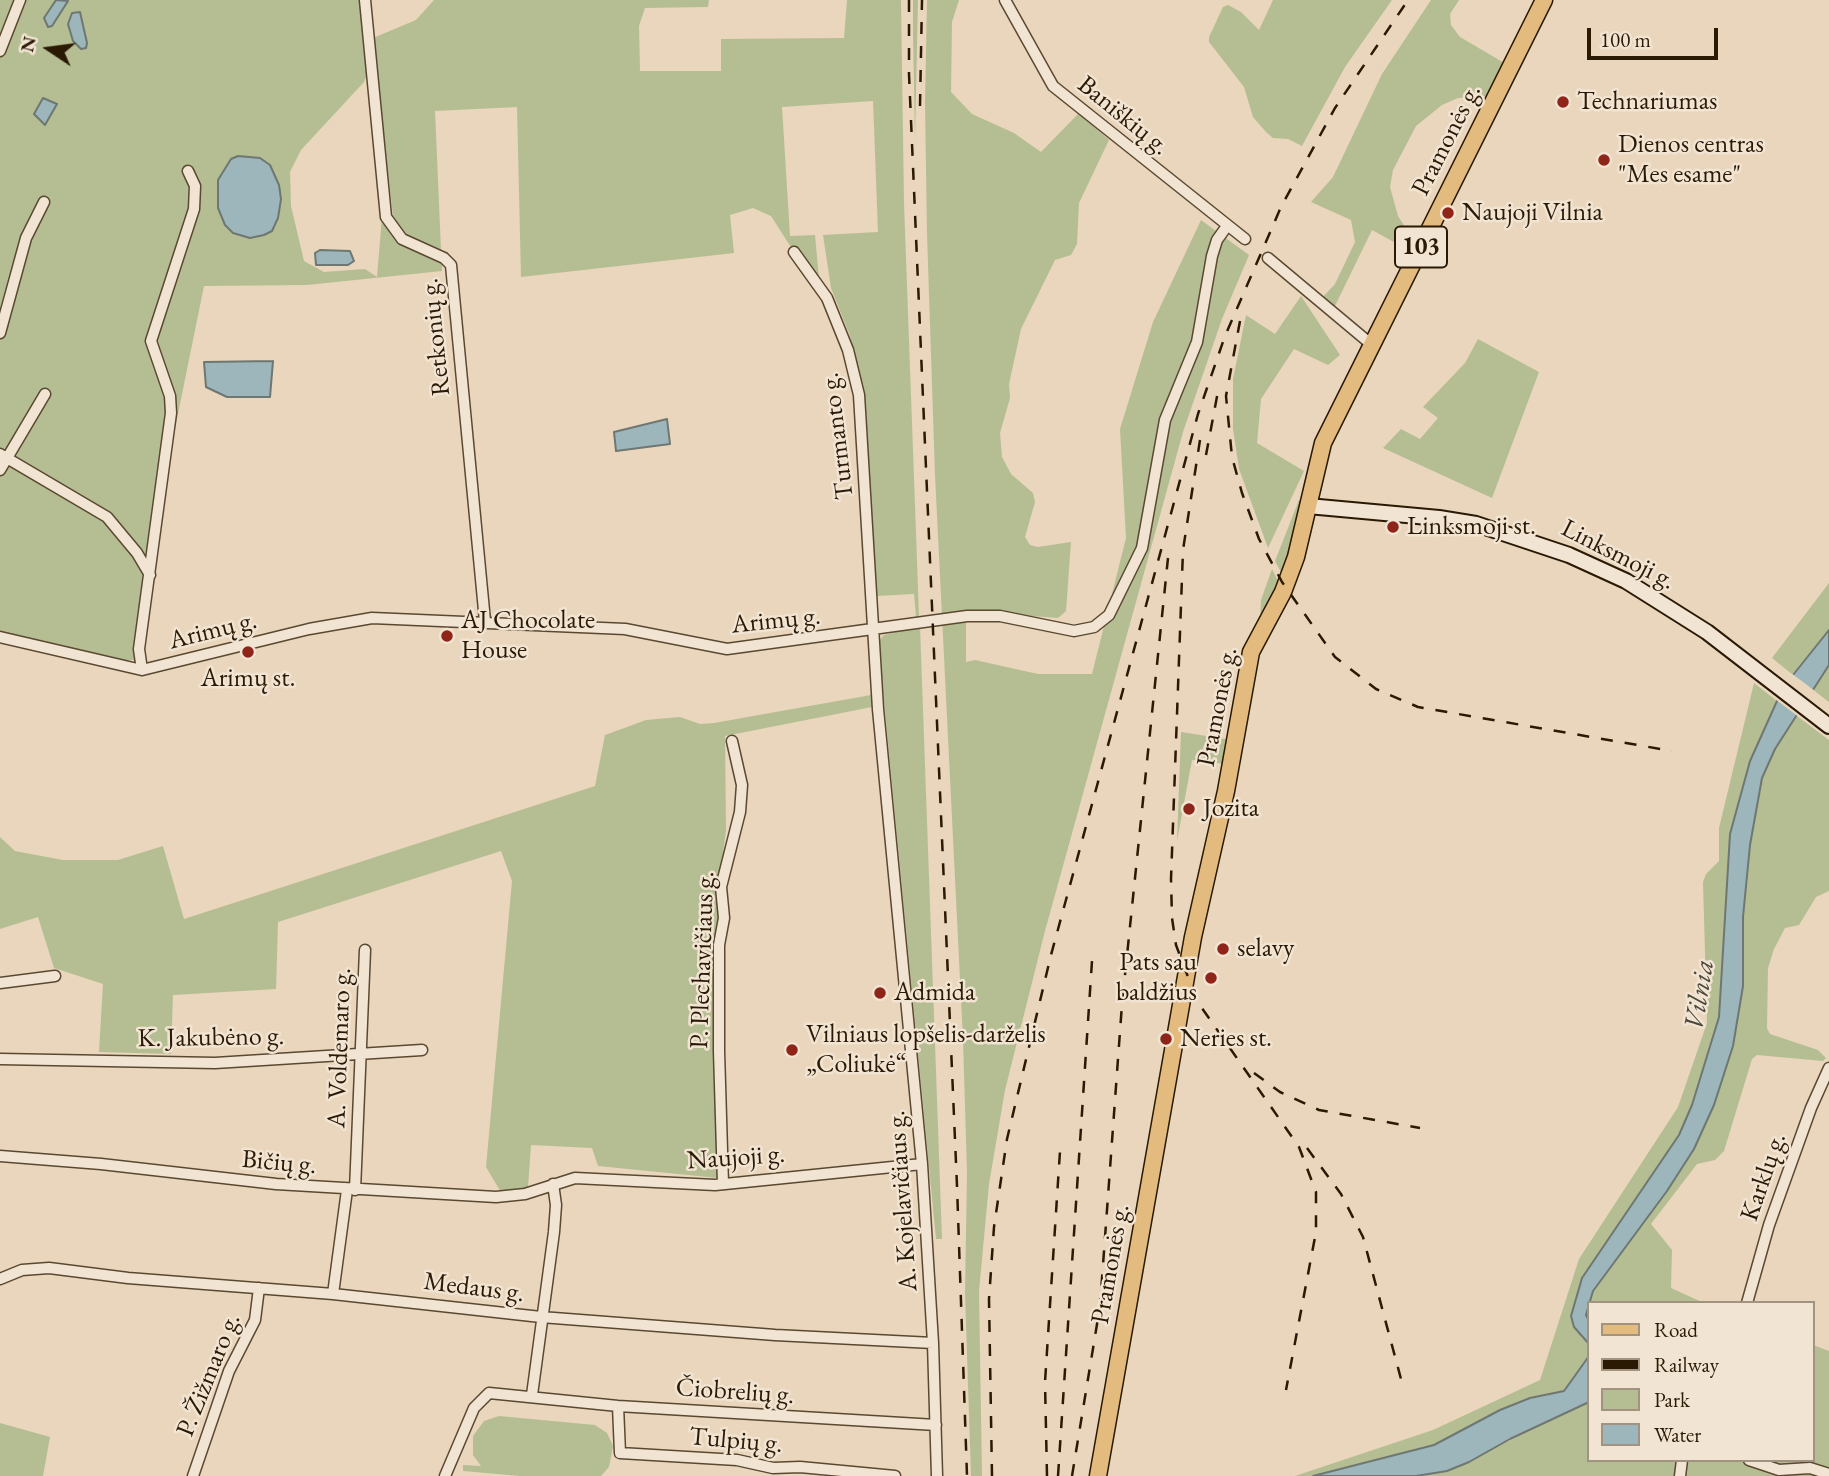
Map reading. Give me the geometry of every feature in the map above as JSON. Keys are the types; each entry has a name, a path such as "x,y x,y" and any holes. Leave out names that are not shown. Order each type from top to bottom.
{"main road":[{"name":"Pramonės g.","path":"1098,1476 1193,937 1228,778 1251,652 1287,582 1323,443 1544,0"},
{"name":"Linksmoji g.","path":"1308,506 1439,518 1529,539 1626,581 1707,632 1829,726"}],"street":[{"path":"0,51 20,0"},
{"name":"Retkonių g.","path":"365,0 386,217 402,239 444,258 451,265 485,621"},
{"name":"Baniškių g.","path":"1005,0 1053,86 1245,239"},
{"path":"142,670 139,649 171,414 170,396 151,341 194,209 195,186 188,171"},
{"path":"0,333 26,238 44,202"},
{"name":"Arimų g.","path":"0,636 142,670 351,620 398,618 625,629 727,649 873,631 931,620 978,616 1000,616 1083,631 1102,622 1109,615 1142,548 1165,420 1197,342 1212,256 1217,240 1227,226"},
{"name":"Turmanto g.","path":"794,252 827,298 848,350 859,394 874,604 873,631"},
{"path":"1268,258 1372,345"},
{"path":"0,470 4,456 45,394"},
{"path":"4,456 107,517 137,554 150,576"},
{"name":"A. Kojelavičiaus g.","path":"873,631 922,1164 933,1343 937,1476"},
{"name":"P. Plechavičiaus g.","path":"723,1184 719,1051 719,945 724,918 721,887 740,812 743,785 732,741"},
{"name":"A. Voldemaro g.","path":"333,1294 351,1190 365,950"},
{"path":"0,983 55,976"},
{"name":"K. Jakubėno g.","path":"0,1059 215,1063 422,1050"},
{"name":"Karklų g.","path":"1748,1301 1769,1225 1811,1108 1829,1068"},
{"name":"Bičių g.","path":"0,1156 351,1190 509,1196 553,1184"},
{"name":"Naujoji g.","path":"553,1184 575,1178 723,1184 922,1164"},
{"path":"531,1395 556,1205 553,1184"},
{"name":"Medaus g.","path":"0,1279 11,1274 49,1268 128,1278 333,1294 541,1317 775,1335 933,1343"},
{"name":"P. Žižmaro g.","path":"193,1476 229,1371 255,1320 259,1289"},
{"name":"Čiobrelių g.","path":"445,1476 474,1408 484,1396 496,1393 618,1406 936,1425"},
{"name":"Tulpių g.","path":"618,1406 620,1453 737,1460 773,1468 800,1467 895,1476"},
{"path":"1755,1462 1779,1470 1810,1468 1829,1474"}],"green space":[{"path":"0,0 361,0 369,70 364,82 301,150 290,172 291,206 304,261 324,272 365,269 377,277 382,217 391,235 399,243 442,264 442,271 307,285 204,286 169,458 160,465 134,660 112,660 0,631","holes":["279,185 281,198 278,218 250,238 232,233"]},
{"path":"434,0 709,0 708,7 645,8 639,26 640,71 721,71 721,39 844,38 847,0 901,0 904,203 919,616 916,617 914,594 877,596 862,390 850,336 831,288 823,235 878,232 873,101 782,107 790,236 815,235 819,278 794,252 771,216 753,208 730,215 734,253 521,277 517,107 435,111 441,250 401,233 394,225 373,38 416,20"},
{"path":"913,0 918,0 915,141 913,32"},
{"path":"927,0 959,0 952,22 951,92 972,114 1014,133 1041,152 1079,113 1109,140 1079,203 1077,244 1071,255 1055,260 1021,329 1009,384 1010,398 1000,433 1002,457 1011,474 1033,493 1035,502 1025,537 1030,545 1038,547 1071,542 1066,611 1058,618 966,611 966,662 975,660 1038,674 1092,674 1126,538 1120,429 1153,322 1201,220 1249,255 1222,319 1183,432 1045,931 1005,1090 989,1184 979,1291 982,1476 971,1476 965,1293 967,1172 963,1040 935,475 927,234"},
{"path":"1273,0 1392,0 1345,67 1302,146 1288,139 1273,138 1266,132 1253,117 1244,87 1209,42 1223,7 1228,5 1241,12 1259,30"},
{"path":"1431,0 1459,0 1450,14 1451,25 1460,37 1506,64 1486,96 1458,98 1442,105 1416,126 1393,170 1390,187 1398,216 1416,244 1412,252 1372,230 1334,308 1321,299 1335,284 1355,242 1351,220 1311,202 1333,177 1382,74"},
{"path":"1301,296 1340,355 1328,365 1294,349 1261,399 1257,443 1304,471 1268,548 1239,469 1233,429 1233,379 1246,315 1275,334"},
{"path":"1478,339 1539,372 1492,498 1383,448 1401,429 1420,439 1438,418 1423,407 1465,363"},
{"path":"1299,500 1303,500 1284,578 1275,561"},
{"path":"1272,569 1280,585 1260,620 1261,600"},
{"path":"1829,583 1829,630 1793,675 1772,658"},
{"path":"920,626 942,1239 936,1239 879,650 879,641 884,635"},
{"path":"1829,665 1829,702 1812,689"},
{"path":"1754,683 1777,701 1750,761 1730,833 1719,1017 1692,1105 1679,1135 1582,1278 1581,1337 1588,1343 1587,1361 1564,1391 1530,1398 1500,1410 1434,1445 1313,1476 1295,1476 1433,1430 1540,1380 1579,1259 1678,1107 1707,1023 1703,882 1706,874 1719,861 1719,828"},
{"path":"871,695 872,707 725,736 726,830 718,892 718,1178 598,1166 592,1148 531,1145 528,1187 502,1194 486,1167 512,881 501,851 278,922 276,989 173,995 171,1054 99,1052 103,984 54,968 38,917 0,929 0,837 15,851 63,860 118,860 163,846 184,919 595,786 605,735 646,720 680,717 700,724 714,723"},
{"path":"1797,716 1829,740 1829,891 1816,897 1799,925 1785,928 1774,949 1768,968 1767,1028 1770,1034 1818,1050 1826,1058 1823,1061 1757,1055 1752,1059 1724,1151 1715,1160 1697,1164 1651,1224 1672,1250 1671,1288 1700,1301 1589,1301 1593,1291 1694,1149 1733,1046 1743,986 1743,917 1750,845 1762,778 1775,749"},
{"path":"1181,732 1232,740 1226,764 1192,760 1177,841"},
{"path":"1815,1346 1829,1351 1829,1476 1416,1476 1447,1471 1588,1402 1588,1462 1815,1462"},
{"path":"499,1416 595,1425 607,1433 613,1446 609,1467 601,1476 520,1476 463,1471 463,1465 481,1466 473,1455 473,1436 484,1421"},
{"path":"0,1423 50,1437 43,1476 0,1476"}],"water":[{"path":"56,0 68,1 52,26 48,27 44,18"},
{"path":"80,12 87,43 86,48 81,49 73,41 68,24 72,13"},
{"path":"43,98 57,104 45,125 34,114"},
{"path":"238,156 260,158 270,165 279,185 281,199 278,218 272,231 264,235 250,238 233,233 225,225 218,208 218,180 231,159"},
{"path":"320,250 350,251 354,261 348,265 316,265 315,253"},
{"path":"273,361 270,397 227,397 206,387 204,362"},
{"path":"667,419 670,444 616,451 614,432"},
{"path":"1829,630 1829,665 1775,749 1762,778 1750,845 1743,917 1743,986 1733,1046 1714,1105 1694,1149 1667,1191 1593,1291 1586,1315 1588,1343 1574,1327 1571,1316 1582,1278 1679,1135 1692,1105 1719,1017 1730,834 1750,761 1777,701 1793,675"},
{"path":"1588,1357 1588,1402 1510,1439 1469,1462 1447,1471 1416,1476 1313,1476 1434,1445 1500,1410 1530,1398 1564,1391"}],"pier":[{"path":"1791,673 1815,691 1800,718 1775,699"}],"railway":[{"path":"909,0 909,74 967,1476"},
{"path":"920,106 922,0"},
{"path":"992,1476 989,1299 994,1227 1007,1139 1051,955 1198,414 1225,336 1281,207 1335,108 1408,0"},
{"path":"1240,321 1226,396 1232,457 1242,493 1259,539 1282,582 1335,657 1376,689 1418,707 1672,751"},
{"path":"1206,455 1219,386"},
{"path":"1200,440 1183,550 1171,879 1172,918 1176,945 1197,1001 1299,1147 1316,1192 1316,1232 1286,1390"},
{"path":"1072,1476 1100,1306 1122,1004 1168,558"},
{"path":"1058,1476 1092,961"},
{"path":"1254,1073 1280,1092 1319,1110 1420,1128"},
{"path":"1307,1148 1341,1194 1363,1237 1401,1379"},
{"path":"1047,1476 1045,1382 1060,1151"}],"place":[{"name":"Technariumas","path":"1563,102"},
{"name":"Dienos centras \"Mes esame\"","path":"1604,160"},
{"name":"Naujoji Vilnia","path":"1448,213"},
{"name":"Linksmoji st.","path":"1393,527"},
{"name":"AJ Chocolate House","path":"447,636"},
{"name":"Arimų st.","path":"248,652"},
{"name":"Jozita","path":"1189,809"},
{"name":"selavy","path":"1223,949"},
{"name":"Pats sau baldžius","path":"1211,978"},
{"name":"Admida","path":"880,993"},
{"name":"Neries st.","path":"1166,1039"},
{"name":"Vilniaus lopšelis-darželis „Coliukė“","path":"792,1050"}],"water label":[{"name":"Vilnia","path":"1700,995"}]}
